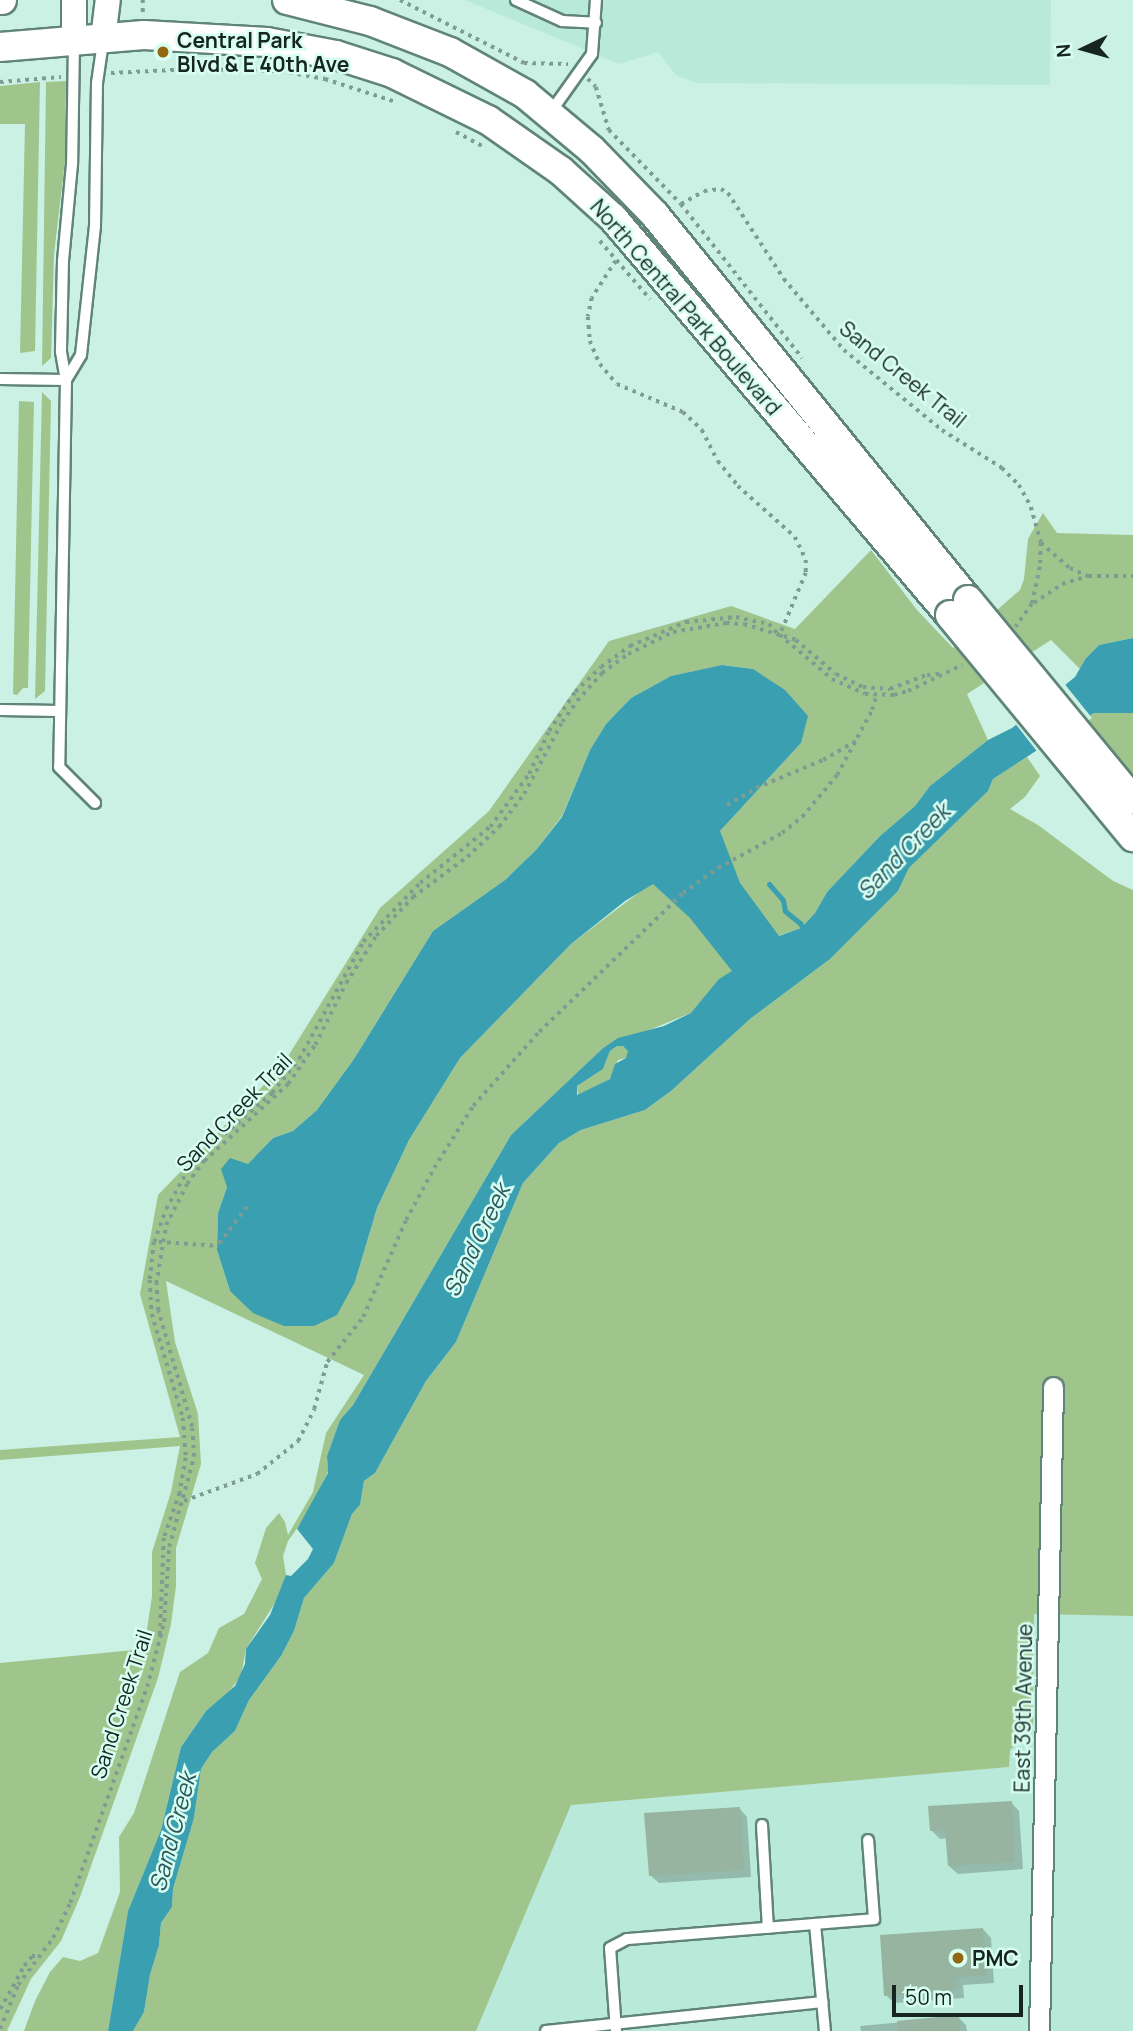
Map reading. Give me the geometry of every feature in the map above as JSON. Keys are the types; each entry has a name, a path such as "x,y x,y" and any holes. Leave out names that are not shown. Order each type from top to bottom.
{"main road":[{"name":"North Central Park Boulevard","path":"287,0 370,21 427,42 492,74 550,114 615,171 655,215 1133,837"},
{"name":"North Central Park Boulevard","path":"0,47 144,35 225,38 336,55 419,84 527,144 613,218 1133,800"}],"street":[{"path":"74,0 74,41"},
{"path":"103,39 108,0"},
{"name":"East 39th Avenue","path":"1039,2031 1053,1387"}],"lane":[{"path":"516,0 562,21 596,23"},
{"path":"550,114 589,61 595,43 596,0"},
{"path":"66,380 81,355 95,226 97,83 103,39"},
{"path":"74,41 72,164 64,261 61,352 66,380 59,767 95,803"},
{"path":"0,379 66,380"},
{"path":"0,710 60,711"},
{"path":"762,1825 768,1928"},
{"path":"616,2027 610,1948 627,1939 874,1919 868,1840"},
{"path":"815,1924 825,2031"},
{"path":"546,2031 616,2027 822,2002"}],"path":[{"path":"400,0 524,63 539,66 560,63 571,66"},
{"path":"113,73 194,69 281,71 326,79 398,103"},
{"path":"0,82 61,77"},
{"name":"Sand Creek Trail","path":"590,80 596,87 609,130 681,204 704,191 721,189 728,193 784,279 844,350 942,430 1002,468 1018,485 1031,507 1041,543 1040,566 1032,604 1062,584 1089,576 1133,576"},
{"path":"453,130 495,154"},
{"path":"593,232 616,261 592,298 588,317 590,341 600,364 617,384 683,412 702,429 718,461 738,486 795,537 802,550 806,573 780,635"},
{"path":"1041,543 1070,568 1089,576"},
{"path":"160,1641 161,1557 186,1458 183,1418 152,1314 150,1280 154,1242 166,1209 186,1173 218,1140 272,1093 293,1067 363,942 412,891 490,827 528,774 558,716 588,679 630,646 686,622 720,617 748,619 769,624 780,635 796,640 836,674 863,687 890,689 927,675 943,674"},
{"name":"Sand Creek Trail","path":"0,2029 18,1985 57,1932 70,1903 142,1700 160,1641 168,1597 169,1547 184,1501 194,1457 192,1427 158,1311 156,1284 162,1243 175,1203 204,1161 273,1101 303,1064 346,983 376,936 413,897 467,857 499,827 524,794 562,722 602,673 641,646 691,627 744,624 780,635 832,679 848,688 876,695 894,695 922,684"},
{"path":"184,1501 257,1474 298,1441 314,1409 327,1362 363,1317 406,1220 462,1122 506,1067 683,893 718,868 782,833 802,817 837,775 858,739 876,695"},
{"path":"727,805 756,788 823,760 858,739"},
{"path":"154,1242 213,1246 221,1242 247,1207"},
{"path":"0,2009 24,1966 32,1956 39,1956"}],"shaded area":[{"path":"465,0 1051,0 1050,85 696,83 676,75 658,52 619,64"},
{"path":"1034,1614 1133,1616 1133,2031 476,2031 571,1805 1008,1767 1010,1750 1033,1730"}],"green space":[{"path":"66,81 65,161 54,254 51,358 42,366 46,82"},
{"path":"40,82 35,351 20,353 25,124 0,124 0,86"},
{"path":"42,392 51,401 45,691 35,699"},
{"path":"19,401 34,402 28,688 23,688 17,695 13,694"},
{"path":"1043,513 1057,533 1133,535 1133,638 1099,645 1086,658 1080,669 1051,640 967,694 988,740 930,786 915,806 880,836 827,892 815,913 801,928 778,936 691,1013 602,1049 511,1135 353,1405 340,1420 327,1456 328,1472 308,1513 288,1541 283,1556 286,1575 280,1595 246,1649 241,1676 228,1693 206,1711 181,1747 161,1830 128,1911 108,2031 24,2031 50,1972 63,1957 80,1961 98,1953 120,1892 119,1837 134,1813 180,1672 208,1653 219,1628 244,1614 262,1579 255,1563 266,1528 279,1513 285,1522 288,1535 313,1492 326,1433 364,1375 166,1281 175,1342 198,1414 201,1464 176,1548 176,1586 171,1624 158,1678 80,1897 61,1941 31,1979 7,2031 0,2031 0,1663 144,1649 152,1596 152,1552 171,1492 180,1446 0,1460 0,1450 180,1437 140,1294 158,1195 282,1066 380,908 489,811 609,641 731,606 795,629 871,550 917,610 953,648 1020,590 1024,579 1028,539","holes":["723,665 753,669 801,743 720,831 571,944 460,1058 409,1140 377,1208 355,1282 230,1291 217,1250 218,1213 227,1187 273,1138 293,1131 317,1110 354,1059 433,931 505,880 536,850 562,816 590,750 606,724 631,698 671,676"]},
{"path":"1094,713 1133,713 1133,788 1080,722"},
{"path":"1027,757 1040,776 1025,797 1010,809 1038,825 1113,881 1133,890 1133,1616 1034,1614 1033,1730 1010,1750 1009,1767 571,1805 476,2031 133,2031 144,2012 150,1975 159,1945 161,1923 172,1907 173,1889 194,1818 201,1769 212,1752 235,1731 249,1700 281,1656 294,1631 304,1598 334,1563 352,1514 360,1505 364,1481 375,1473 426,1381 456,1342 523,1183 559,1143 581,1130 645,1110 671,1091 750,1019 830,959 898,891 909,868 988,791 993,779"},
{"path":"617,1046 623,1046 629,1051 626,1058 618,1060 610,1079 578,1095 577,1086 603,1069 610,1051"}],"water":[{"name":"Sand Creek","path":"1133,638 1133,713 1094,713 993,779 988,791 909,868 898,891 830,959 750,1019 671,1091 645,1110 581,1130 559,1143 523,1183 456,1342 426,1381 375,1473 364,1481 360,1505 352,1514 334,1563 304,1598 294,1631 281,1656 249,1700 235,1731 212,1752 201,1769 194,1818 173,1889 172,1907 161,1923 159,1945 150,1975 144,2012 133,2031 108,2031 128,1911 161,1830 181,1747 206,1711 235,1686 245,1664 246,1649 270,1615 286,1575 291,1576 308,1559 313,1549 297,1529 328,1473 327,1456 340,1420 353,1405 511,1135 602,1049 618,1038 664,1026 691,1013 719,979 732,971 690,918 653,884 625,901 571,944 460,1058 409,1140 377,1208 355,1282 337,1315 314,1326 284,1326 253,1313 230,1291 217,1250 218,1213 227,1187 221,1169 230,1158 248,1164 273,1138 293,1131 317,1110 354,1059 433,931 505,880 536,850 562,817 590,750 606,724 631,698 671,676 722,665 753,669 785,690 808,716 801,743 720,831 740,883 779,936 801,928 815,913 827,892 880,836 915,806 930,786 988,740 1012,728 1075,677 1086,658 1099,645","holes":["617,1046 623,1046 628,1051 626,1058 615,1064 610,1079 577,1095 577,1086 603,1069 610,1051"]}],"pier":[{"path":"1063,682 1092,718 1039,754 1014,722"}],"building":[{"path":"1012,1801 1015,1862 948,1866 945,1831 930,1831 928,1806"},
{"path":"740,1807 744,1870 649,1876 644,1813"},
{"path":"983,1928 987,1975 955,1978 957,1990 884,1996 880,1935"},
{"path":"959,2015 960,2031 898,2031 897,2021"}],"waterway":[{"path":"769,884 783,900 785,911 800,923 805,933"}],"place":[{"name":"Central Park Blvd & E 40th Ave","path":"163,52"},
{"name":"PMC","path":"958,1958"}]}
